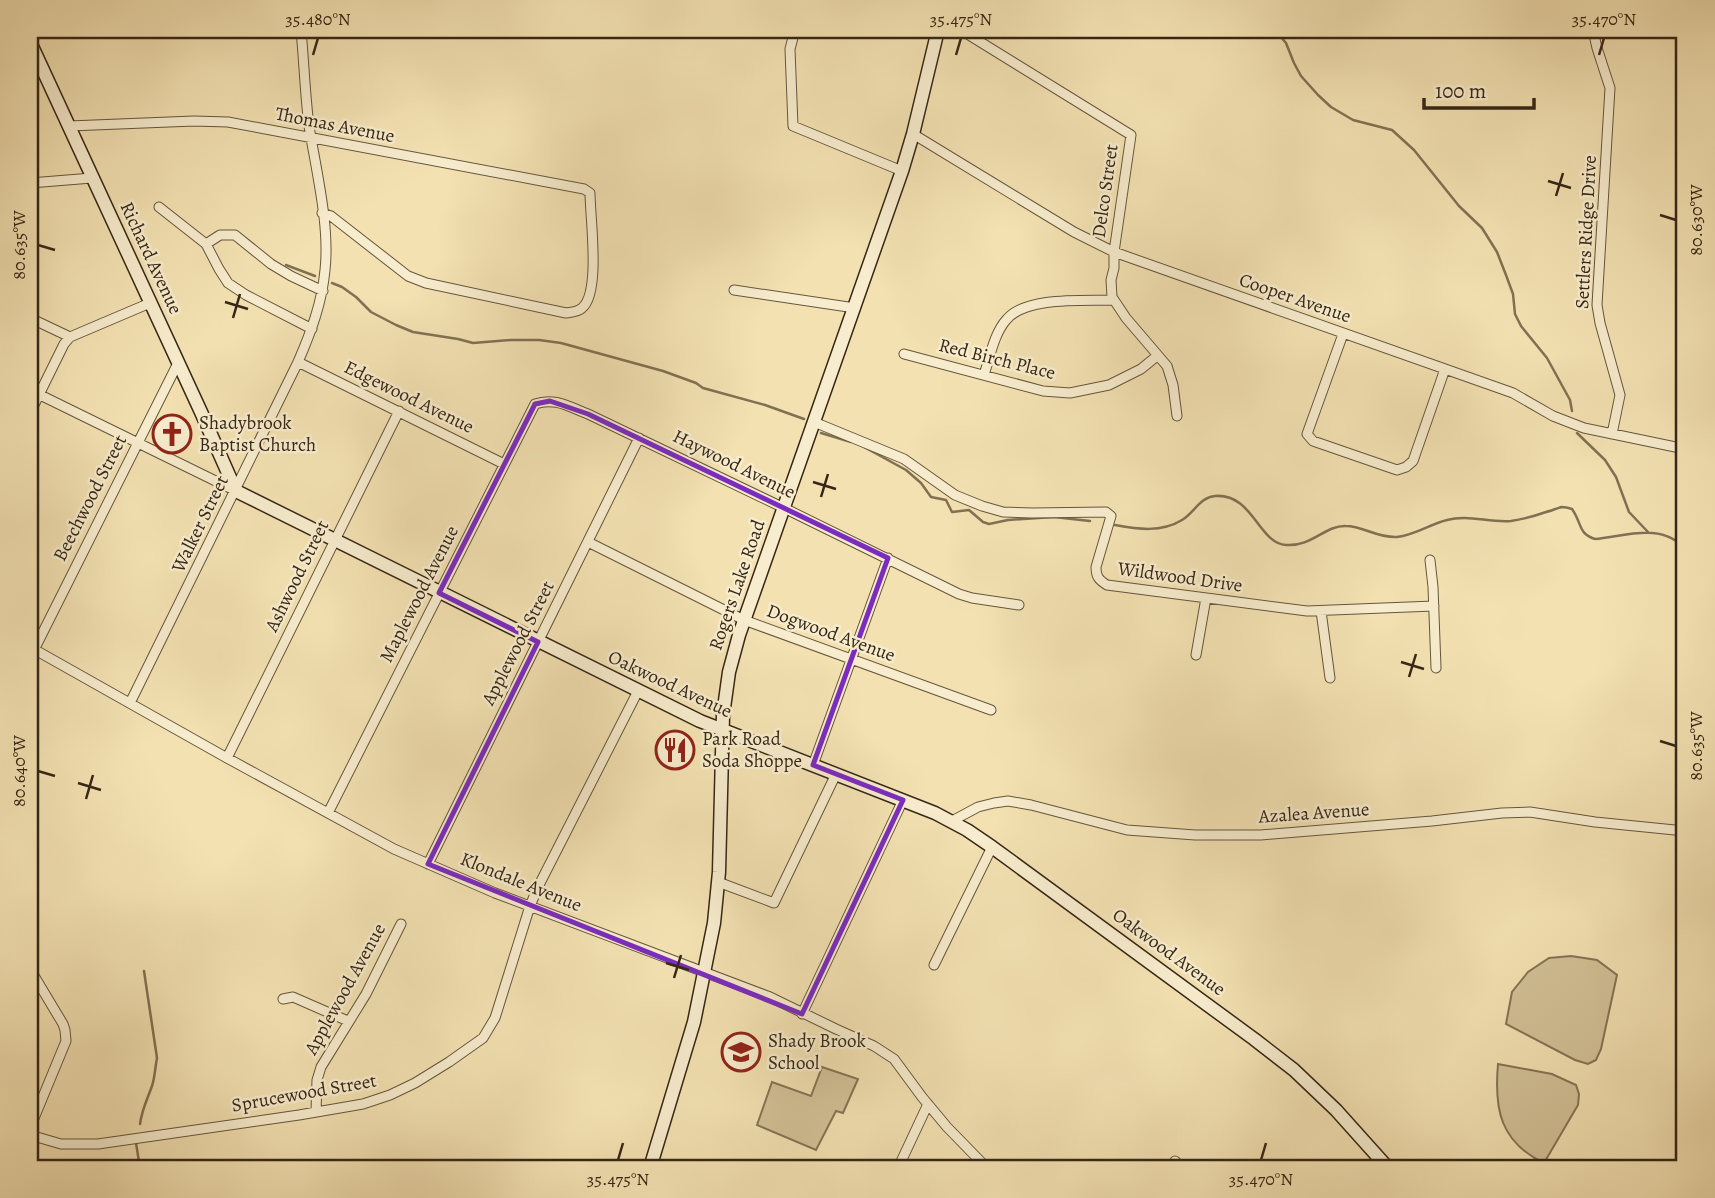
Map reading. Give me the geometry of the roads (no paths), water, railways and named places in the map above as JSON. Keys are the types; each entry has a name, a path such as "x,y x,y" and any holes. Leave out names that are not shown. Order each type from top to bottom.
{"street":[{"name":"Walker Street","path":"130,703 298,362 323,292 326,267 322,213 311,139 301,30"},
{"path":"795,30 790,49 793,126 902,171"},
{"name":"Rogers Lake Road","path":"650,1168 694,1022 714,923 722,793 722,730 729,672 744,620 902,171 938,30"},
{"name":"Delco Street","path":"961,30 1131,135 1111,279 1114,300"},
{"name":"Settlers Ridge Drive","path":"1593,30 1610,89 1597,310 1620,395 1612,434"},
{"name":"Richard Avenue","path":"30,42 236,491"},
{"name":"Thomas Avenue","path":"69,126 207,121 247,125 584,189 590,193 592,289 588,301 581,309 574,312 554,312 426,283 403,273 331,216 322,213"},
{"name":"Cooper Avenue","path":"913,134 1074,232 1114,252 1513,393 1565,422 1685,449"},
{"path":"30,183 92,178"},
{"path":"159,207 206,244 228,283 312,329"},
{"path":"206,244 220,235 235,236 271,264 323,292"},
{"path":"734,290 855,308"},
{"path":"984,375 998,334 1007,318 1022,307 1040,302 1114,300 1167,366 1177,415"},
{"path":"30,413 34,392 70,337 150,303"},
{"path":"30,318 70,337"},
{"path":"1343,334 1307,435 1313,441 1397,470 1413,461 1445,369"},
{"name":"Red Birch Place","path":"904,354 1043,391 1070,393 1109,386 1141,369 1157,356"},
{"name":"Edgewood Avenue","path":"298,362 504,464"},
{"name":"Beechwood Street","path":"32,648 178,363"},
{"name":"Oakwood Avenue","path":"34,392 700,721 952,821 992,847 1294,1070 1336,1110 1388,1168"},
{"name":"Haywood Avenue","path":"550,401 588,414 639,438 959,594 1019,605"},
{"name":"Maplewood Avenue","path":"328,813 535,404 550,401"},
{"name":"Ashwood Street","path":"227,758 398,411"},
{"name":"Wildwood Drive","path":"814,422 904,459 955,495 982,506 1003,512 1106,512 1111,516 1096,575 1107,585 1307,611 1434,606"},
{"name":"Applewood Street","path":"428,864 639,438"},
{"name":"Dogwood Avenue","path":"588,542 744,620 990,710"},
{"path":"813,765 888,558"},
{"path":"1430,560 1436,668"},
{"path":"1196,655 1206,598"},
{"path":"1321,611 1330,678"},
{"name":"Klondale Avenue","path":"32,648 394,849 530,906 770,997 874,1046 894,1059 947,1127 987,1168"},
{"name":"Sprucewood Street","path":"30,1135 61,1144 98,1143 363,1104 390,1095 449,1062 482,1038 495,1018 538,887 638,691"},
{"path":"718,882 774,903 836,774"},
{"path":"802,1014 903,800"},
{"name":"Azalea Avenue","path":"952,821 978,807 1008,801 1127,830 1195,835 1261,835 1530,812 1685,831"},
{"path":"934,965 992,847"},
{"name":"Applewood Avenue","path":"316,1112 317,1080 321,1067 378,973 401,924"},
{"path":"30,969 64,1024 66,1041 30,1128"},
{"path":"284,999 293,997 348,1021"},
{"path":"898,1168 928,1104"},
{"path":"1175,1161 1182,1168"}],"waterway":[{"path":"1275,30 1286,43 1301,76 1318,95 1331,107 1353,120 1392,130 1414,150 1459,206 1482,228 1497,252 1506,275 1513,294 1515,314 1521,326 1547,358 1570,400 1572,411"},
{"path":"286,265 315,276"},
{"path":"332,283 356,297 371,312 413,332 473,343 511,340 561,343 663,371 703,388 804,419"},
{"path":"821,433 851,442"},
{"path":"1577,433 1605,460 1616,477 1629,512 1648,532"},
{"path":"864,447 906,470 921,483 931,497 946,500 952,512 969,510 989,524 1054,517 1090,521"},
{"path":"1115,525 1140,529 1166,527 1182,520 1205,499 1215,496 1228,497 1247,510 1276,542 1295,545 1338,527 1352,527 1397,537 1455,518 1511,521 1563,507 1572,509 1583,531 1595,539 1655,533 1676,541 1685,549"},
{"path":"140,1124 153,1083 157,1058 144,971"},
{"path":"136,1143 140,1168"}],"place":[{"name":"Shadybrook Baptist Church","path":"172,434"},
{"name":"Park Road Soda Shoppe","path":"675,750"},
{"name":"Shady Brook School","path":"741,1052"}]}
